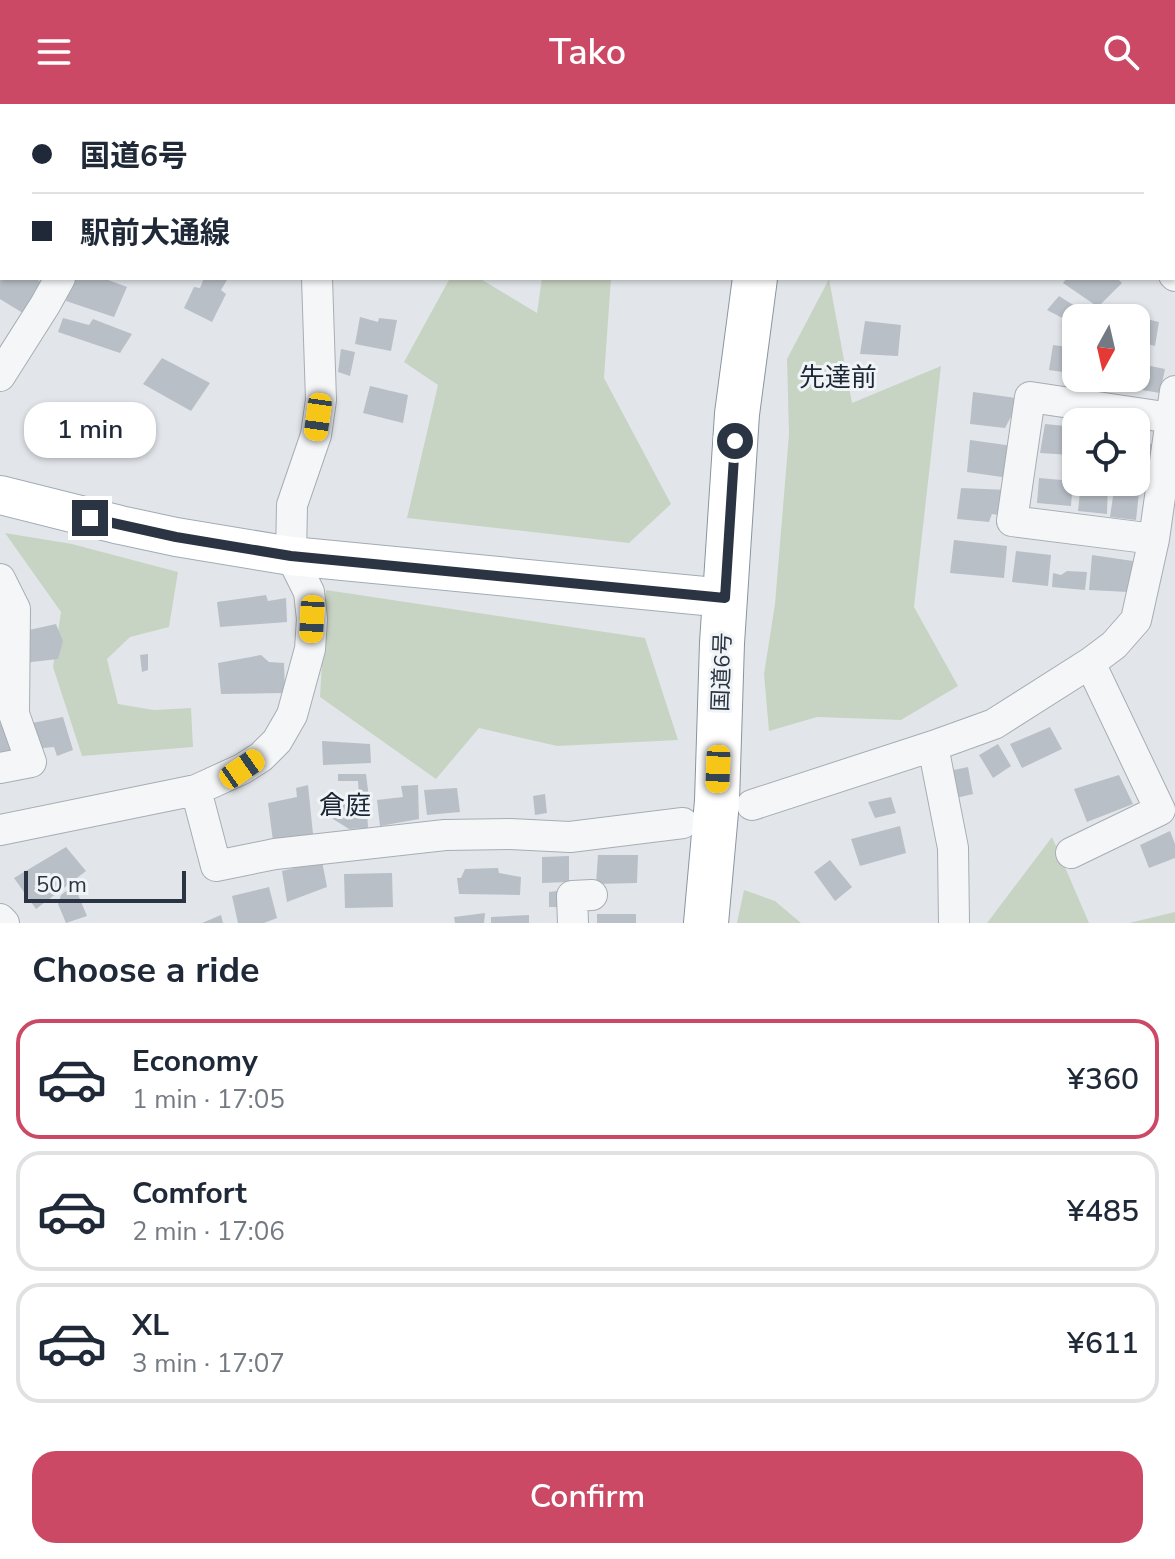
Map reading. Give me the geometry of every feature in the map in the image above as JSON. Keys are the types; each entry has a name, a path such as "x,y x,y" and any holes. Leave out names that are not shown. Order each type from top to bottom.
{"highway":[{"name":"国道6号","path":"706,923 717,801 725,598 737,414 755,280"}],"main road":[{"path":"0,495 134,528 291,556 725,598"}],"street":[{"path":"0,376 59,280"},
{"path":"0,830 196,790 261,757 277,741 292,715 310,649 312,619 309,592 291,556 292,505 316,435 321,400 317,280"},
{"path":"752,805 994,724 1090,663 1114,645 1136,620 1154,539 1173,404 1030,397 1012,521 1154,539"},
{"path":"0,579 15,609 14,714 31,762 0,768"},
{"path":"1071,853 1160,810 1090,663"},
{"path":"933,746 953,848 954,923"},
{"path":"196,790 216,866 275,854 445,835 570,837 683,823"},
{"path":"573,923 572,896 592,895"},
{"path":"0,919 4,923"}],"green space":[{"path":"449,280 482,280 537,313 542,280 611,280 604,378 671,504 629,543 407,518 438,385 404,362"},
{"path":"829,280 852,403 941,366 914,607 958,686 901,720 817,717 769,731 764,674 775,604 789,434 787,359"},
{"path":"5,533 72,544 178,572 169,627 130,637 107,659 118,704 154,710 191,708 193,747 82,756 53,667 61,612"},
{"path":"326,590 645,638 678,740 557,746 479,728 436,779 320,697"},
{"path":"1052,837 1089,923 987,923"},
{"path":"744,890 775,901 801,923 737,923"},
{"path":"1175,912 1175,923 1129,923"}],"building":[{"path":"0,280 38,280 45,285 26,315 0,299"},
{"path":"72,280 108,280 127,287 114,317 66,301"},
{"path":"203,280 227,280 221,290 226,294 212,322 184,308 194,287 200,288"},
{"path":"1065,280 1119,280 1122,283 1101,304 1094,304 1063,283"},
{"path":"1059,296 1072,304 1062,304 1062,318 1047,310"},
{"path":"360,317 378,322 379,318 397,320 391,351 355,344"},
{"path":"63,318 89,325 93,319 132,334 120,353 58,332"},
{"path":"1150,320 1159,322 1155,346 1150,345"},
{"path":"865,321 901,325 898,356 860,354"},
{"path":"1053,345 1062,346 1062,372 1049,370"},
{"path":"341,349 355,352 350,376 338,372"},
{"path":"162,358 210,383 191,411 143,384"},
{"path":"1150,366 1165,369 1160,393 1150,391"},
{"path":"370,386 408,395 403,423 363,413"},
{"path":"973,392 1016,398 1015,409 1005,428 970,424"},
{"path":"1045,424 1062,426 1062,454 1040,453"},
{"path":"970,440 1013,446 1009,478 967,472"},
{"path":"1039,478 1062,480 1062,496 1072,496 1071,506 1037,503"},
{"path":"961,488 1008,490 1005,516 992,514 989,522 957,519"},
{"path":"1080,496 1108,496 1107,514 1078,511"},
{"path":"1113,496 1139,496 1136,520 1110,517"},
{"path":"954,540 1007,546 1004,578 950,573"},
{"path":"1016,551 1051,555 1048,586 1012,582"},
{"path":"1092,555 1133,561 1128,592 1089,590"},
{"path":"1067,571 1087,572 1085,590 1052,587 1053,573 1061,575"},
{"path":"266,595 268,601 286,598 287,622 220,627 217,602"},
{"path":"56,624 63,641 58,659 23,663 20,632"},
{"path":"148,654 148,670 142,672 140,655"},
{"path":"261,655 269,662 284,663 285,693 221,694 218,663"},
{"path":"63,717 73,750 57,756 54,747 33,749 27,724"},
{"path":"6,721 16,750 0,755 0,724"},
{"path":"1050,727 1062,749 1022,768 1010,744"},
{"path":"322,741 370,744 371,763 323,765"},
{"path":"998,744 1011,766 993,778 979,755"},
{"path":"968,767 973,794 956,798 949,771"},
{"path":"338,774 366,774 369,798 359,800 358,781 338,781"},
{"path":"1119,775 1133,804 1087,822 1074,789"},
{"path":"308,785 313,834 273,841 268,803 297,797 296,788"},
{"path":"418,785 419,819 380,826 377,800 403,797 401,786"},
{"path":"457,788 460,812 427,815 424,790"},
{"path":"545,794 547,813 535,815 533,796"},
{"path":"891,797 896,813 875,818 868,802"},
{"path":"352,803 354,808 367,807 368,828 349,829 333,819 332,805"},
{"path":"900,826 906,853 860,866 851,839"},
{"path":"1170,831 1175,844 1175,858 1149,868 1140,845"},
{"path":"66,847 86,871 36,909 14,878"},
{"path":"598,855 638,855 637,883 596,884"},
{"path":"569,856 569,882 542,883 542,857"},
{"path":"830,860 852,887 835,901 814,872"},
{"path":"322,861 327,887 287,902 282,871"},
{"path":"498,868 499,873 521,877 520,895 459,894 457,878 461,878 465,869"},
{"path":"392,873 393,907 345,908 344,874"},
{"path":"74,885 87,916 66,923 58,904 61,895"},
{"path":"269,887 277,918 264,923 238,923 232,896"},
{"path":"566,890 566,907 549,907 549,892"},
{"path":"485,913 484,923 455,923 454,917"},
{"path":"597,914 636,914 636,923 597,923"},
{"path":"221,915 223,923 202,923"},
{"path":"529,915 529,923 491,923 491,917"}],"district":[{"name":"先達前","path":"838,377"},
{"name":"倉庭","path":"345,805"}],"route":[{"path":"90,518 176,537 291,556 725,598 735,441"}]}
